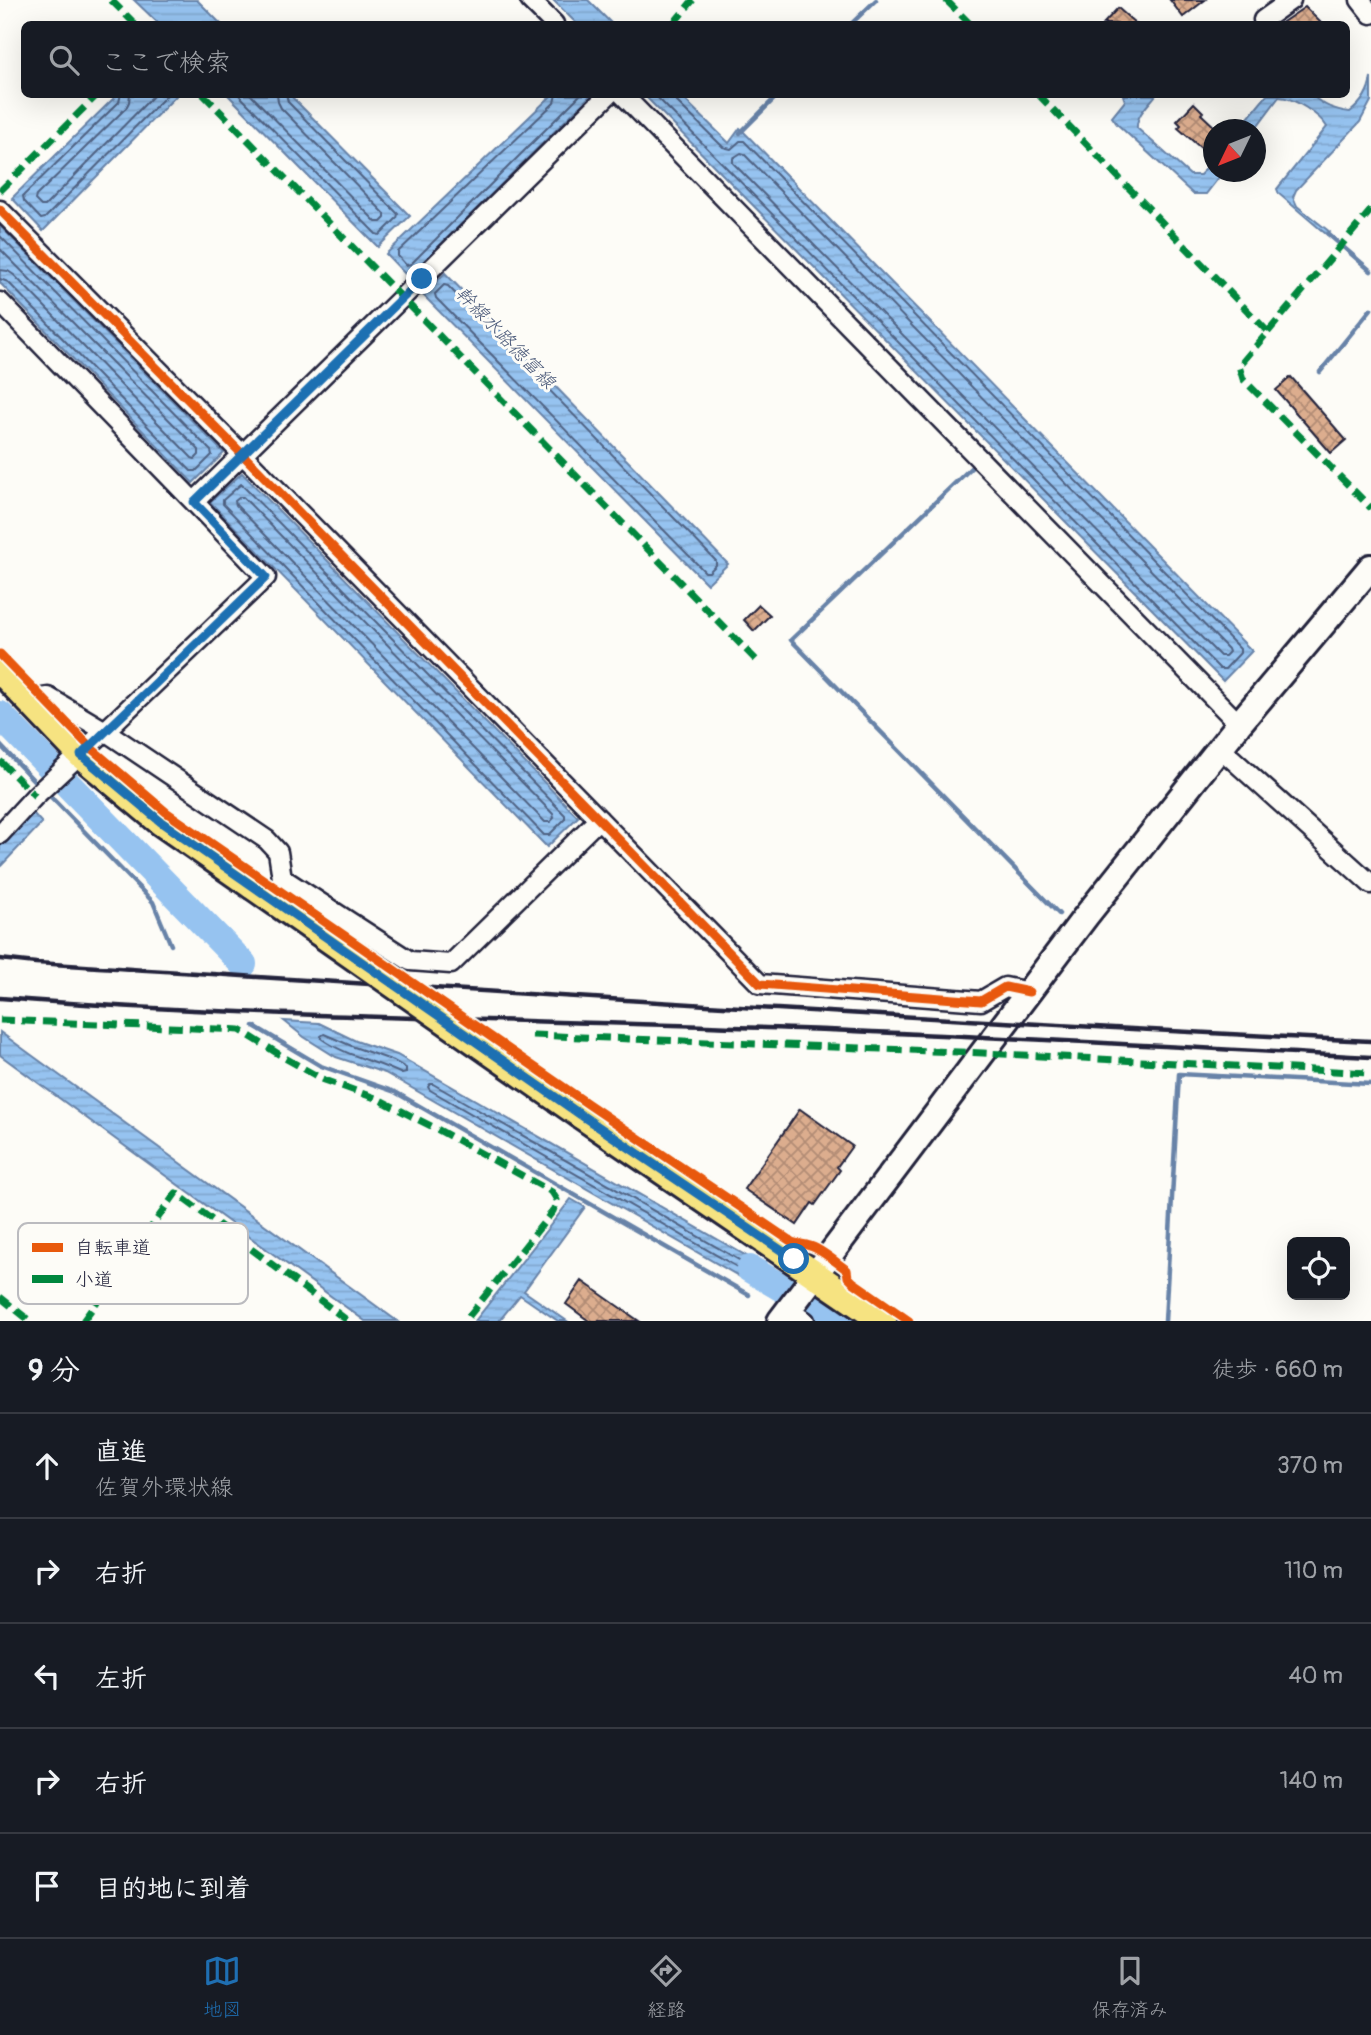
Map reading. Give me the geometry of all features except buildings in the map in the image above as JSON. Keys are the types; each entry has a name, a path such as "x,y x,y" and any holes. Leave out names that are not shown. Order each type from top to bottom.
{"main road":[{"path":"0,670 28,700 75,760 581,1115 811,1281 883,1321"}],"street":[{"path":"530,0 551,21"},
{"path":"1263,20 1291,0"},
{"path":"1360,0 1371,14"},
{"path":"194,502 605,98"},
{"path":"626,98 1239,724"},
{"path":"11,220 760,984 981,1001 1004,987 1029,992"},
{"path":"0,302 266,577 35,796 0,834"},
{"path":"791,1318 811,1281 1086,916 1239,724 1371,566"},
{"path":"28,700 48,697 105,731 267,840 278,852 282,878 410,961 452,964 598,819"},
{"path":"1220,748 1371,884"}],"water":[{"path":"134,0 197,0 218,21 156,21"},
{"path":"553,0 588,0 609,21 574,21"},
{"path":"1371,77 1371,101 1360,122 1296,190 1293,197 1297,206 1330,232 1327,235 1279,194 1277,189 1327,127 1312,112 1285,98 1315,98 1330,107 1350,112 1364,97"},
{"path":"114,98 174,98 43,231 12,198"},
{"path":"231,98 293,98 410,216 378,247"},
{"path":"549,98 588,98 408,277 386,254"},
{"path":"647,98 683,98 729,143 740,128 1252,651 1223,681"},
{"path":"1124,98 1154,98 1141,114 1137,128 1190,175 1200,175 1203,172 1203,182 1215,182 1206,194 1193,194 1112,117 1125,101"},
{"path":"1265,98 1278,98 1262,119 1247,119"},
{"path":"0,226 224,453 193,483 0,283"},
{"name":"幹線水路徳富線","path":"445,273 728,564 707,584 423,295"},
{"path":"242,473 578,817 547,847 210,502"},
{"path":"33,813 42,823 0,867 0,840"},
{"path":"284,1021 319,1023 356,1041 397,1055 783,1277 782,1288 775,1297 385,1073 336,1057"},
{"path":"0,1032 397,1321 365,1321 248,1236 248,1223 231,1223 0,1055"},
{"path":"571,1199 585,1207 524,1291 567,1321 558,1321 520,1295 499,1321 475,1321"},
{"path":"826,1302 857,1321 816,1321 806,1315 812,1307"}],"waterway":[{"path":"854,21 876,0"},
{"path":"740,133 775,98"},
{"path":"1328,234 1371,271"},
{"path":"1320,372 1371,309"},
{"path":"973,466 791,640 1059,914"},
{"path":"0,715 243,964"},
{"path":"0,745 40,787"},
{"path":"47,793 153,902 171,945"},
{"path":"254,1026 321,1066 395,1092 749,1295"},
{"path":"1165,1321 1179,1074 1371,1084"},
{"path":"750,1269 838,1321"}],"railway":[{"path":"0,959 704,1005 1371,1041"},
{"path":"0,998 400,1018 871,1032 1371,1057"}],"marked path":[{"path":"111,0 132,21"},
{"path":"676,21 693,0"},
{"path":"946,0 967,21"},
{"path":"0,191 94,98"},
{"path":"207,98 760,664"},
{"path":"1042,98 1268,332 1239,366 1243,379 1371,508"},
{"path":"1268,332 1371,210"},
{"path":"0,761 35,796"},
{"path":"0,1020 240,1030 322,1079 378,1099 552,1192 557,1200 553,1211 465,1321"},
{"path":"532,1035 983,1053 1371,1073"},
{"path":"154,1223 176,1193 216,1223"},
{"path":"248,1247 348,1321"},
{"path":"0,1297 30,1321"},
{"path":"83,1321 95,1304"}],"cycle path":[{"path":"0,210 760,984 981,1001 1005,987 1029,992"},
{"path":"0,654 92,749 166,812 792,1242 814,1247 824,1253 847,1270 848,1277 853,1282 909,1321"}],"route":[{"path":"422,279 194,502 266,577 81,755 161,822 581,1115 794,1259"}]}
